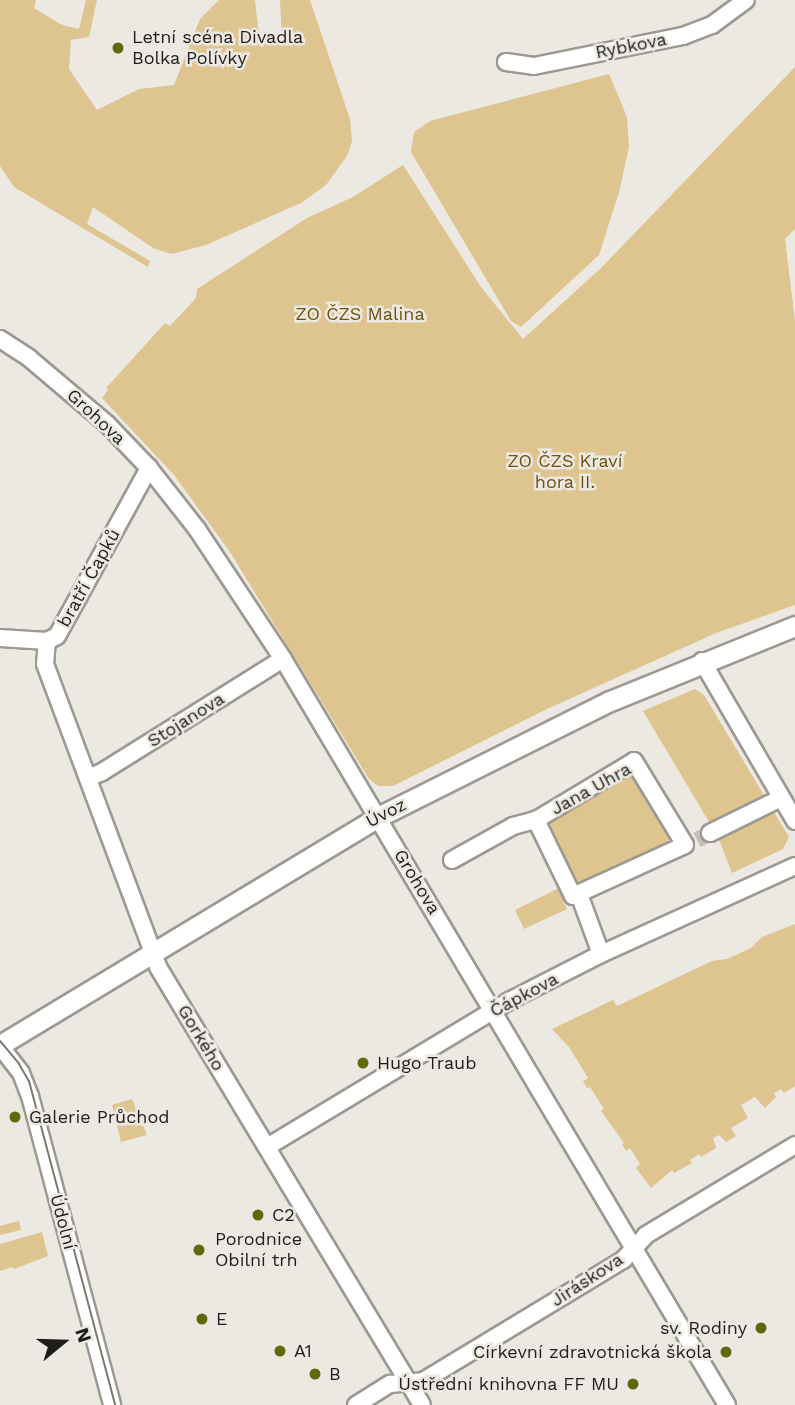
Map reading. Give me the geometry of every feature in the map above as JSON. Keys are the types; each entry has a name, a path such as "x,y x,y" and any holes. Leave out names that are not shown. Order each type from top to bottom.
{"main road":[{"name":"Úvoz","path":"0,1046 378,817 610,701 702,661 795,626"}],"street":[{"name":"Rybkova","path":"506,62 534,66 682,36 712,24 746,0"},
{"name":"Grohova","path":"0,338 29,358 107,424 149,468 197,529 284,659 727,1405"},
{"name":"bratří Čapků","path":"0,638 47,641 57,636 149,468"},
{"name":"Gorkého","path":"47,641 46,664 152,952 422,1405"},
{"name":"Stojanova","path":"88,778 102,772 284,659"},
{"path":"702,661 795,821"},
{"name":"Jana Uhra","path":"452,860 513,826 536,820 634,761 697,839"},
{"path":"579,894 781,798"},
{"name":"Jana Uhra","path":"536,820 573,896 579,894 601,954"},
{"name":"Čápkova","path":"267,1147 493,1011 601,954 795,866"},
{"name":"Údolní","path":"0,1046 21,1073 30,1096 112,1405"},
{"name":"Jiráskova","path":"355,1405 390,1384 423,1381 623,1260 646,1235 795,1145"}],"green space":[{"path":"0,0 36,0 34,8 62,25 79,29 86,0 97,0 89,37 71,40 69,69 97,110 139,89 174,85 200,19 219,0 255,0 260,44 282,41 280,0 310,0 350,119 352,141 347,156 326,185 301,203 206,245 171,254 153,248 93,207 87,224 150,261 148,267 14,187 0,166"},
{"path":"795,67 795,229 785,239 795,321 795,605 716,633 547,709 393,786 378,786 369,779 230,552 174,475 102,398 108,390 106,388 165,323 170,326 196,298 197,289 307,218 353,197 403,165 481,287 523,339 601,268"},
{"path":"609,74 627,117 629,147 619,192 599,255 521,327 511,321 411,152 414,132 430,121"},
{"path":"695,689 704,695 789,837 783,849 732,873 718,837 643,711"},
{"path":"634,771 671,831 671,837 664,845 614,868 611,874 583,885 575,883 546,827 548,819"},
{"path":"563,886 569,899 563,902 567,909 524,929 515,910"},
{"path":"795,924 795,1086 784,1093 781,1089 774,1093 776,1097 765,1108 755,1097 741,1105 748,1118 731,1128 736,1136 726,1142 719,1135 713,1138 716,1148 701,1157 699,1154 690,1160 692,1163 674,1173 672,1170 651,1188 636,1168 640,1164 630,1148 626,1151 622,1144 624,1143 601,1111 604,1109 590,1087 587,1088 583,1081 588,1078 569,1047 552,1029 613,1000 617,1006 712,961 727,959 751,948 762,937"},
{"path":"132,1099 147,1135 121,1142 112,1105"},
{"path":"19,1221 21,1230 0,1235 0,1226"},
{"path":"42,1232 48,1256 14,1269 12,1267 0,1271 0,1244"}],"tunnel":[{"path":"697,840 710,833"}],"tram line":[{"path":"0,1041 29,1081 115,1405"}],"place":[{"name":"Letní scéna Divadla Bolka Polívky","path":"118,48"},
{"name":"Hugo Traub","path":"363,1063"},
{"name":"Galerie Průchod","path":"15,1117"},
{"name":"C2","path":"258,1215"},
{"name":"Porodnice Obilní trh","path":"199,1250"},
{"name":"E","path":"202,1319"},
{"name":"sv. Rodiny","path":"761,1328"},
{"name":"A1","path":"280,1351"},
{"name":"Církevní zdravotnická škola","path":"726,1352"},
{"name":"B","path":"315,1374"},
{"name":"Ústřední knihovna FF MU","path":"633,1384"}],"park label":[{"name":"ZO ČZS Malina","path":"360,314"},
{"name":"ZO ČZS Kraví hora II.","path":"565,472"}]}
